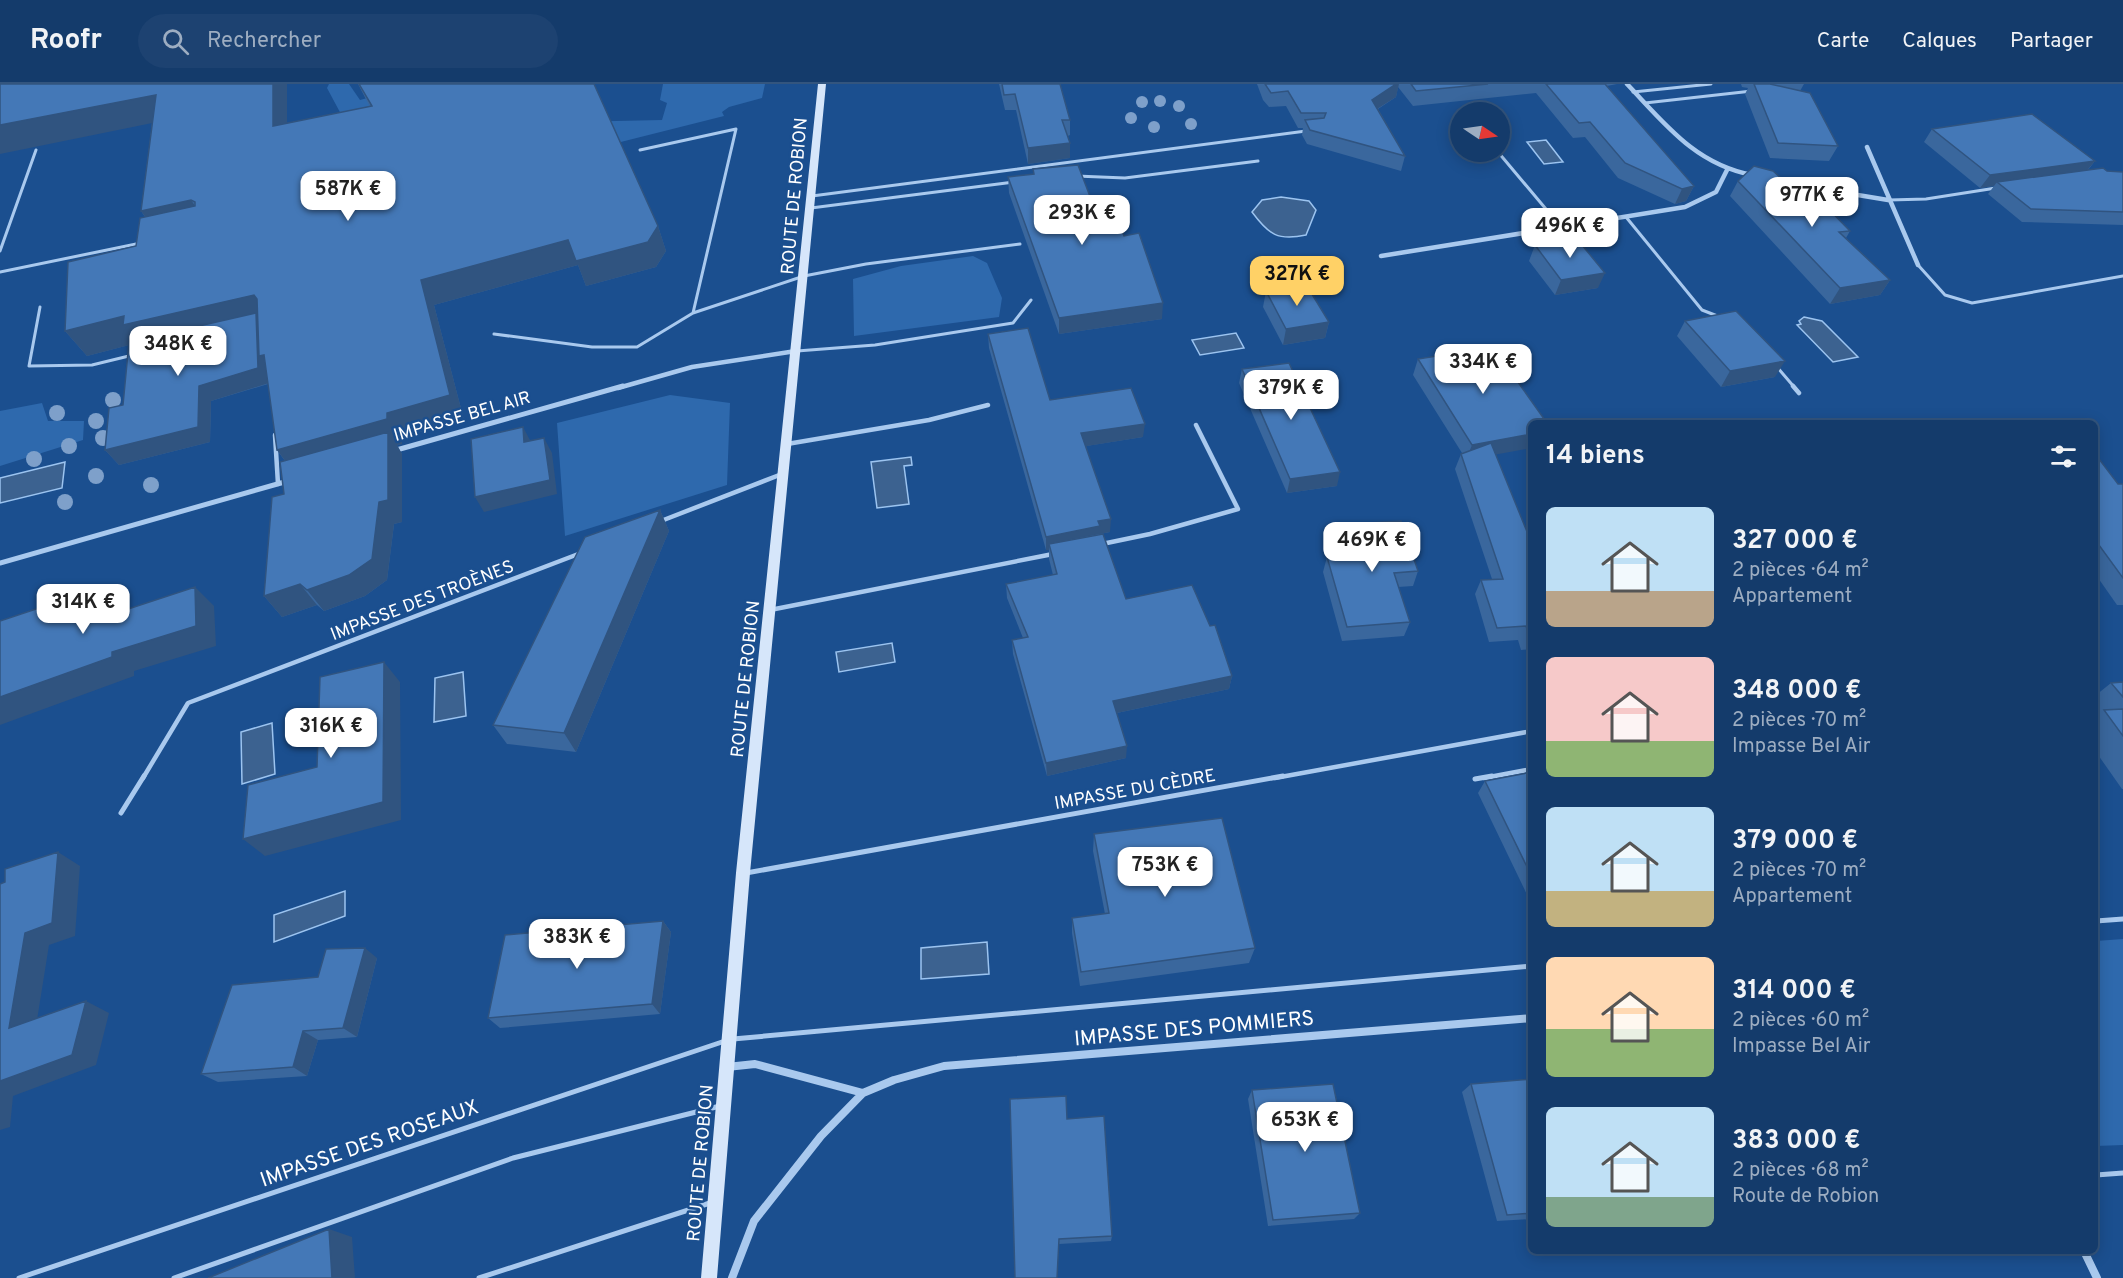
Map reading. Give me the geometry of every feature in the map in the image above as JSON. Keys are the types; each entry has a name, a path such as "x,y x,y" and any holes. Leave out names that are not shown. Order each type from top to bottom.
{"main road":[{"name":"ROUTE DE ROBION","path":"709,1278 743,873 812,202 822,84"}],"street":[{"path":"1627,84 1684,144 1727,170 1761,177"},
{"path":"1867,147 1918,265"},
{"path":"1381,256 1685,207 1716,192 1727,170"},
{"path":"1772,180 1888,200"},
{"name":"IMPASSE BEL AIR","path":"381,455 692,366 797,351"},
{"path":"0,563 301,478"},
{"name":"IMPASSE DES POMMIERS","path":"863,1093 894,1080 944,1066 1528,1018"},
{"path":"726,1067 755,1064 863,1093 821,1136 754,1221 732,1278"},
{"path":"2085,1254 2097,1278"}],"lane":[{"path":"1633,92 1711,84"},
{"path":"1645,103 1748,90 1758,92"},
{"path":"640,150 736,129 693,313"},
{"path":"812,202 1309,130"},
{"path":"0,251 36,150"},
{"path":"1075,177 1125,178 1258,160"},
{"path":"1507,162 1562,227"},
{"path":"812,202 1019,182"},
{"path":"1888,200 1926,199 2002,188"},
{"path":"1626,217 1702,310 1730,321"},
{"path":"0,272 151,241"},
{"path":"494,333 591,347 637,347 693,313 804,276 866,264 1020,244"},
{"path":"1918,265 1945,296 1972,303 2123,276"},
{"path":"797,351 875,345 1013,323 1031,300"},
{"path":"40,307 29,366 92,365 136,354"},
{"path":"1769,359 1799,393"},
{"path":"787,444 929,420 988,405"},
{"path":"1091,546 1150,534 1238,509 1196,425"},
{"path":"275,434 278,484"},
{"path":"653,524 784,473"},
{"name":"IMPASSE DES TROÈNES","path":"121,813 188,703 588,550"},
{"path":"770,610 1056,553"},
{"name":"IMPASSE DU CÈDRE","path":"743,873 1528,732"},
{"path":"1475,779 1528,770"},
{"path":"2098,921 2123,919"},
{"name":"IMPASSE DES ROSEAUX","path":"20,1278 729,1040 1528,966"},
{"path":"174,1278 513,1158 723,1105"},
{"path":"2098,1175 2123,1173"},
{"path":"478,1278 714,1202"}],"shaded area":[{"path":"329,84 349,84 360,100 420,84 473,84 342,116 327,88"},
{"path":"663,84 765,84 762,98 729,107 722,112 724,116 581,152 570,122 662,120 667,103 660,100"},
{"path":"1546,140 1563,162 1544,164 1527,142"},
{"path":"1281,197 1309,201 1316,210 1306,235 1288,237 1275,234 1269,231 1252,212 1262,200"},
{"path":"973,256 987,263 1002,298 999,317 854,336 853,279 901,266"},
{"path":"1804,317 1822,321 1858,357 1833,362 1797,325 1801,324 1799,321"},
{"path":"1236,333 1244,348 1200,355 1192,340"},
{"path":"670,395 730,403 727,485 565,536 557,423"},
{"path":"42,403 48,421 84,421 83,440 0,466 0,411"},
{"path":"911,457 912,465 904,466 909,504 877,508 871,462"},
{"path":"65,462 62,488 0,503 0,478"},
{"path":"892,643 895,662 839,672 836,652"},
{"path":"463,672 466,716 434,722 435,678"},
{"path":"272,723 275,774 242,784 241,732"},
{"path":"345,891 345,916 274,942 274,915"},
{"path":"2123,939 2123,1145 2098,1146 2098,941"},
{"path":"987,942 989,974 921,979 921,948"}],"building":[{"path":"0,84 273,84 273,126 372,106 359,84 594,84 658,226 648,242 576,261 568,240 421,280 450,395 387,413 387,419 277,450 264,355 259,356 257,299 254,295 123,325 124,316 65,331 68,262 136,246 140,218 195,206 195,202 191,200 141,211 156,95 0,125"},
{"path":"1002,84 1060,84 1070,120 1062,120 1070,143 1028,148 1015,94 1004,95"},
{"path":"1265,84 1396,84 1372,100 1405,156 1310,130 1305,120 1324,118 1326,113 1301,113 1288,91 1271,93"},
{"path":"1411,84 1488,84 1416,91"},
{"path":"1546,84 1605,84 1694,186 1682,189 1625,163 1590,122 1579,123"},
{"path":"1754,84 1770,84 1810,93 1838,146 1778,143"},
{"path":"2032,114 2095,161 1990,175 1932,129"},
{"path":"1078,165 1099,220 1117,218 1124,236 1139,233 1163,303 1059,318 1008,177 1034,174 1033,169"},
{"path":"1754,166 1773,171 1794,190 1808,188 1850,231 1839,232 1890,280 1840,288 1738,181"},
{"path":"2103,168 2107,171 2123,172 2123,212 2031,209 1997,182"},
{"path":"1577,239 1605,273 1561,280 1535,245"},
{"path":"1307,286 1329,322 1286,329 1266,291"},
{"path":"1736,311 1785,361 1730,371 1685,321"},
{"path":"256,313 258,368 199,386 198,427 105,450 109,408 123,405 129,342"},
{"path":"1028,328 1050,400 1131,388 1145,424 1081,433 1111,519 1098,521 1100,526 1046,537 988,334"},
{"path":"1493,347 1545,420 1528,420 1528,435 1472,445 1418,359"},
{"path":"1289,363 1340,472 1290,479 1242,369"},
{"path":"523,427 524,442 544,438 550,480 475,497 471,439"},
{"path":"388,432 388,500 379,502 372,559 349,575 307,590 300,584 264,596 272,497 284,494 280,462"},
{"path":"1491,443 1528,534 1528,632 1526,626 1497,628 1481,580 1503,579 1461,454"},
{"path":"2098,458 2118,484 2123,484 2123,578 2098,544"},
{"path":"660,510 564,733 493,725 585,537"},
{"path":"1401,521 1418,571 1394,573 1410,622 1347,627 1327,557 1344,555 1336,525"},
{"path":"1103,534 1126,599 1192,585 1210,626 1215,625 1232,676 1113,701 1127,746 1046,763 1012,640 1028,637 1006,584 1057,574 1049,544"},
{"path":"108,585 110,615 195,587 196,626 112,652 112,657 0,697 0,621"},
{"path":"384,662 383,802 243,839 248,785 317,767 320,677"},
{"path":"2123,682 2123,697 2111,683"},
{"path":"2123,709 2123,736 2104,710"},
{"path":"1528,773 1528,869 1485,781"},
{"path":"1222,818 1255,948 1081,972 1072,918 1109,913 1094,834"},
{"path":"58,852 52,923 25,933 9,1028 86,1001 72,1055 0,1081 0,884 5,882 5,869"},
{"path":"663,921 652,1004 488,1018 505,935"},
{"path":"365,948 343,1028 303,1031 293,1067 201,1074 232,985 318,977 326,949"},
{"path":"1528,1079 1528,1213 1507,1215 1471,1084"},
{"path":"1333,1084 1360,1213 1273,1220 1252,1090"},
{"path":"1066,1096 1067,1119 1104,1116 1112,1236 1059,1239 1057,1278 1015,1278 1010,1099"},
{"path":"329,1229 332,1278 208,1278"}]}
